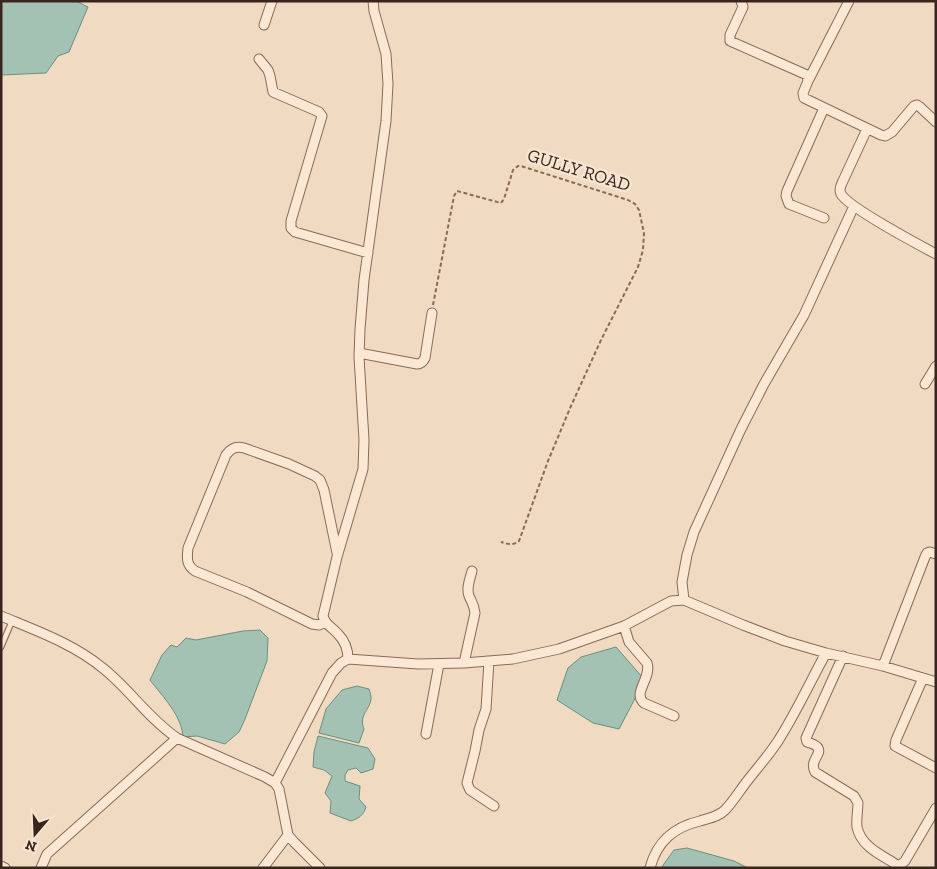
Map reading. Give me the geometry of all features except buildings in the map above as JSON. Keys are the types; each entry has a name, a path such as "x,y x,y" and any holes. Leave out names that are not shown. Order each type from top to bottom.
{"street":[{"path":"264,25 272,1"},
{"path":"348,659 345,644 340,635 324,623 322,616 363,469 364,440 360,329 364,280 386,122 388,84 386,54 373,1"},
{"path":"741,1 742,7 730,35 730,41 807,75 808,81"},
{"path":"849,1 802,93 803,96 807,100 885,136 912,108 917,106 936,122"},
{"path":"259,59 268,70 273,92 319,112 322,116 291,221 291,228 295,232 368,253"},
{"path":"824,108 786,196 789,204 824,218"},
{"path":"867,129 840,187 842,195 854,206 936,254"},
{"path":"684,600 682,582 694,532 764,384 804,315 854,206"},
{"path":"360,353 421,364 425,358 432,313"},
{"path":"925,384 936,366"},
{"path":"324,623 319,625 312,624 246,592 190,568 188,564 188,548 226,454 230,450 239,447 244,448 289,464 320,480 324,490 338,554"},
{"path":"883,666 925,557 930,552 936,554"},
{"path":"464,663 475,613 468,590 472,571"},
{"path":"275,783 332,673 341,663 348,659 418,664 513,659 558,649 624,626 671,601 684,600 785,641 883,666 936,682"},
{"path":"1,616 66,644 90,659 105,670 165,729 177,738 275,783 279,789 288,834 320,868"},
{"path":"624,626 629,642 648,663 648,673 640,693 641,701 674,716"},
{"path":"650,868 667,836 678,828 719,815 725,810 779,740 826,653"},
{"path":"843,656 806,738 807,742 819,748 812,766 813,769 854,796 858,803 857,827 864,841 870,848 897,865 900,865 905,860 936,808"},
{"path":"489,661 486,709 466,783 470,790 494,806"},
{"path":"426,734 439,664"},
{"path":"923,678 895,746 936,768"},
{"path":"41,868 47,854 177,738"},
{"path":"263,868 288,834"}],"lane":[{"path":"1,647 12,620"}],"path":[{"name":"GULLY ROAD","path":"432,313 454,196 457,191 502,203 513,170 521,166 636,204 644,233 643,250 638,268 601,340 571,406 548,461 519,541 512,545 501,542"}],"shaded area":[{"path":"1,1 76,1 88,7 69,52 58,56 46,73 1,75"},
{"path":"260,630 268,638 267,661 239,732 225,744 197,736 183,737 176,714 150,680 162,655 171,645 177,647 186,638 196,640 243,631"},
{"path":"616,647 643,678 641,687 619,729 593,723 557,700 568,668 581,657"},
{"path":"357,686 369,689 371,698 364,716 364,729 359,743 319,733 326,709 342,690"},
{"path":"318,736 368,748 375,759 373,769 361,773 356,768 348,770 345,775 345,781 360,786 359,799 366,807 362,815 356,819 351,821 330,813 331,801 325,793 332,776 324,770 313,767"},
{"path":"687,848 734,861 748,868 661,868 674,850"}]}
